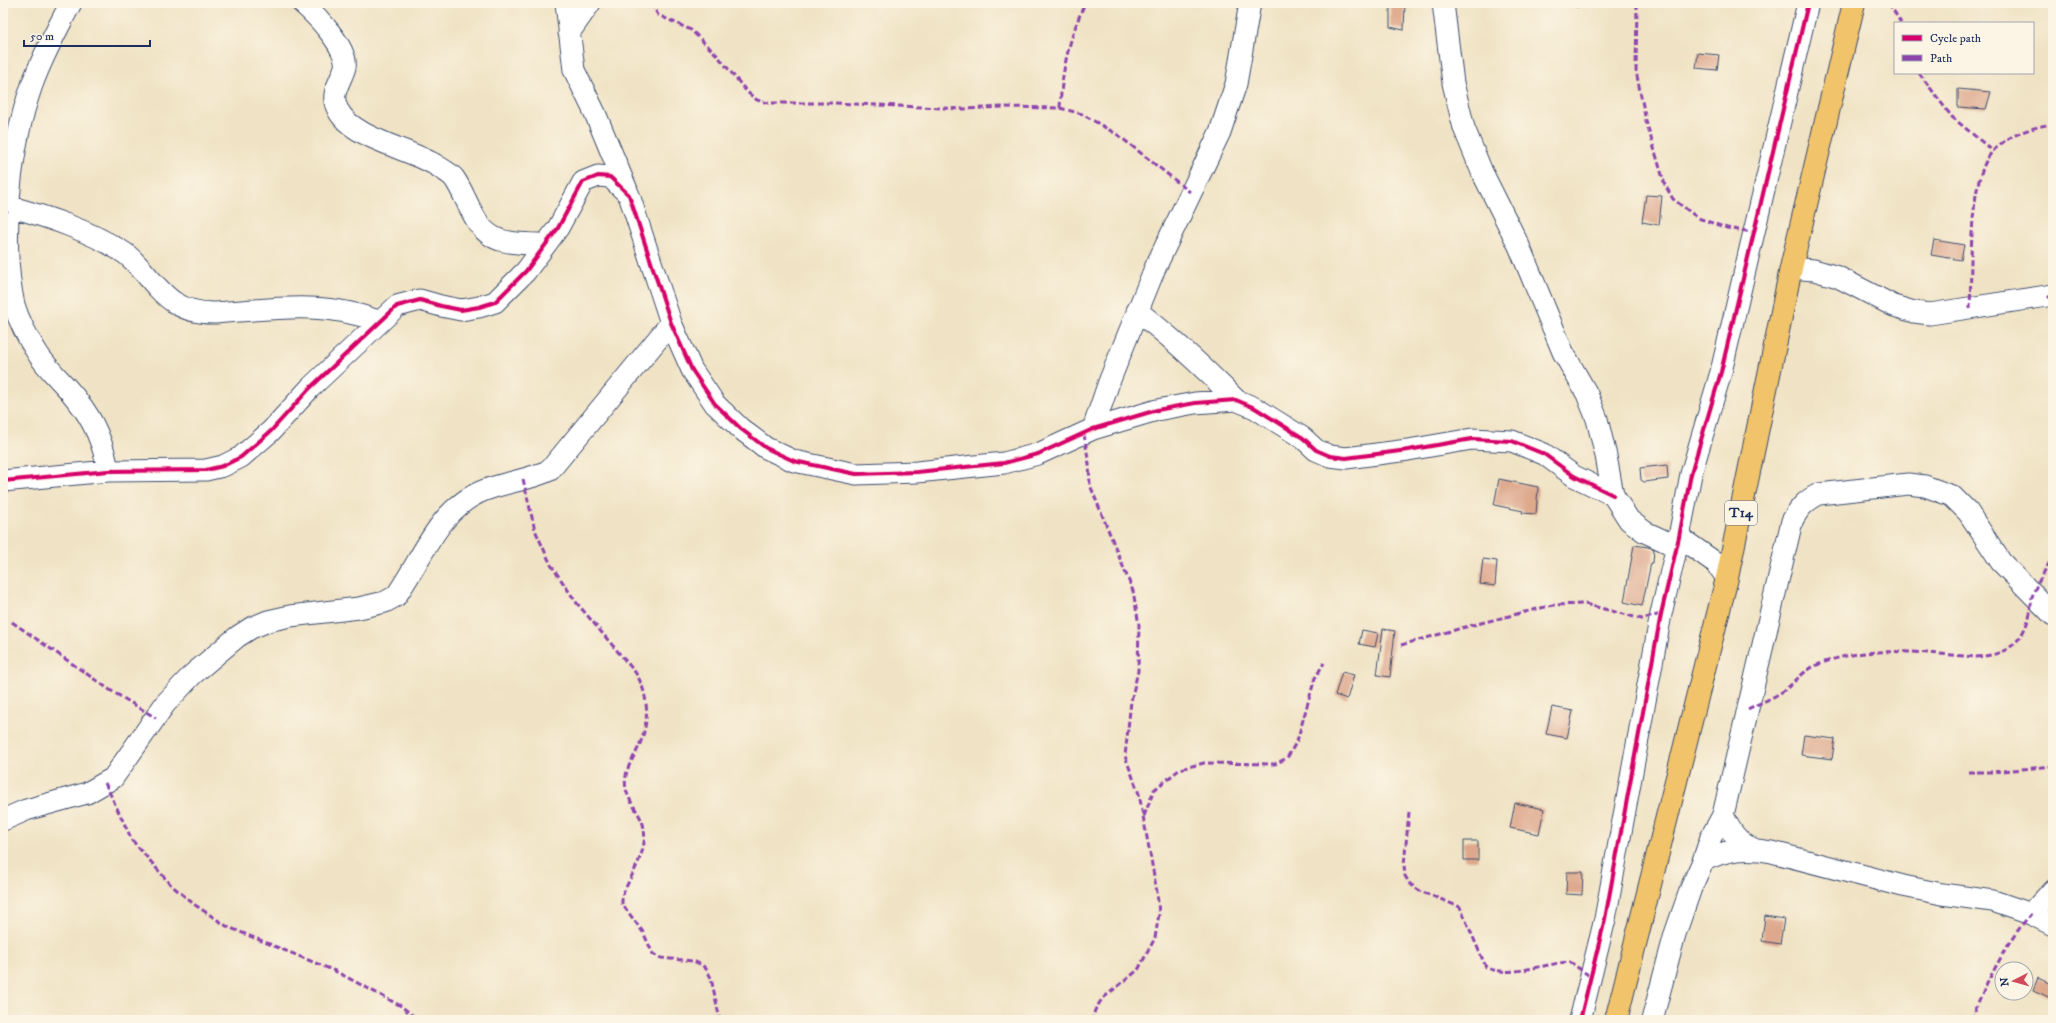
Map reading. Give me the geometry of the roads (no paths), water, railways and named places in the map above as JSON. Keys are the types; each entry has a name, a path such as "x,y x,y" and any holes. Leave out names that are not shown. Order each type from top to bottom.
{"highway":[{"name":"T14","path":"1616,1020 1727,578 1791,268 1854,3"}],"street":[{"path":"71,3 32,84 22,117 13,156 6,245 9,281 15,306 38,354 78,401 96,429 105,455 108,471"},
{"path":"302,3 327,29 343,52 345,66 334,93 337,109 347,123 366,134 417,155 453,177 466,198 476,219 486,232 499,240 516,243 546,244"},
{"path":"566,3 574,70 595,113 629,195 671,323 692,370 715,404 741,429 766,448 794,460 856,474 946,470 1004,463 1038,454 1093,429 1157,410 1195,403 1236,400"},
{"path":"569,33 590,3"},
{"path":"1093,429 1109,382 1137,311 1171,233 1220,132 1236,84 1250,3"},
{"path":"1443,3 1453,83 1464,128 1482,172 1519,246 1563,352 1587,394 1597,419 1603,441 1613,495 1629,520 1645,532 1669,543 1680,537"},
{"path":"1580,1020 1605,919 1661,614 1680,537 1691,474 1720,372 1808,3"},
{"path":"3,481 108,471 206,470 223,466 241,457 271,430 310,388 398,306 420,300 461,310 480,307 495,302 526,271 558,228 583,182 598,176 610,177 629,195"},
{"path":"8,206 73,227 124,253 172,302 188,310 216,313 323,307 347,311 380,322"},
{"path":"1791,268 1814,270 1832,275 1894,306 1914,312 1930,314 2053,295"},
{"path":"1137,311 1176,341 1236,400 1255,408 1303,438 1316,450 1330,456 1346,458 1408,450 1472,439 1512,441 1544,454 1574,476 1613,495"},
{"path":"3,820 26,810 87,793 113,778 171,699 192,675 237,637 251,628 268,621 290,616 359,608 385,602 396,596 443,520 462,503 484,490 538,476 550,470 671,323"},
{"path":"1652,1020 1681,915 1711,837 1723,815 1790,529 1799,508 1809,499 1819,494 1908,484 1925,486 1952,496 1968,512 2001,562 2053,615"},
{"path":"1680,537 1716,563 1727,578"},
{"path":"1723,815 1735,836 1744,845 1754,849 1903,886 1942,894 1993,901 2031,914 2053,925"},
{"path":"1703,861 1720,852 1754,849"},
{"path":"2031,914 2053,890"}]}
